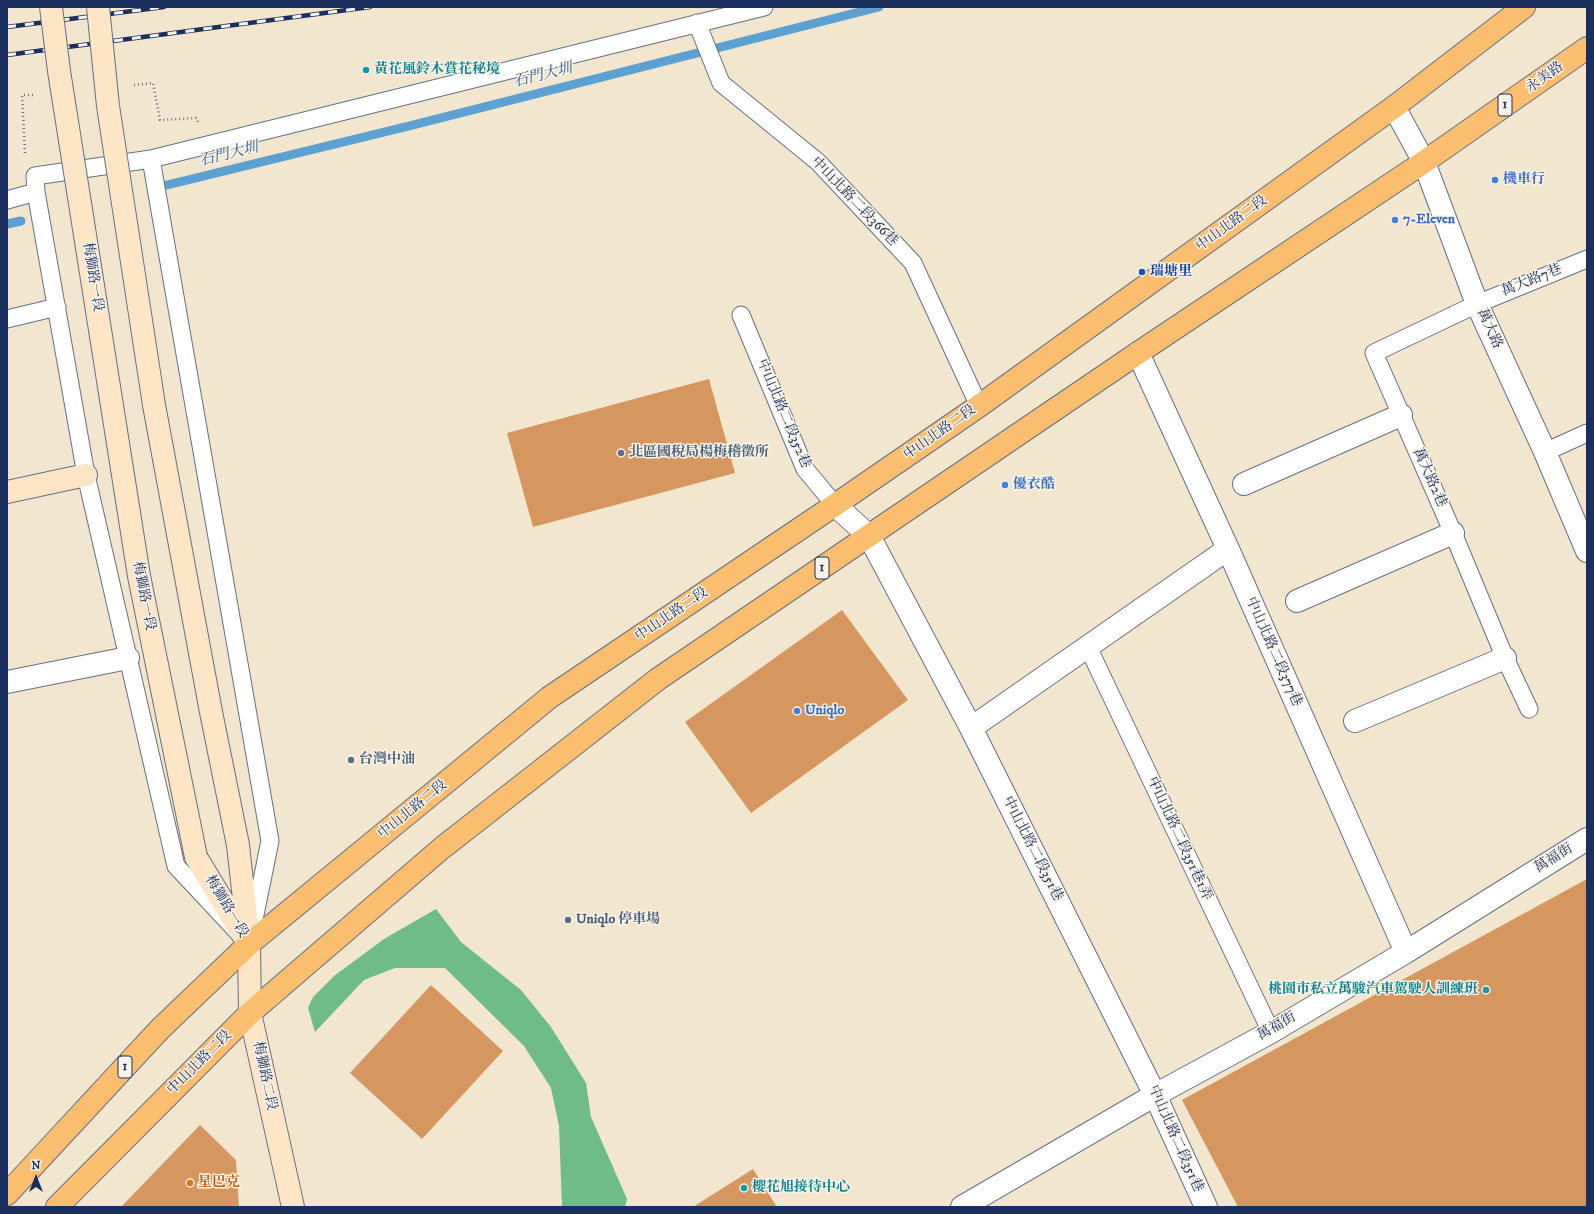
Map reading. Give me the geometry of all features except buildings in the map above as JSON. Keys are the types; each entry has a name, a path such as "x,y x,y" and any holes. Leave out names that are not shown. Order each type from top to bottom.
{"main road":[{"name":"1","path":"1394,106 1524,7"},
{"name":"永美路","path":"1424,162 1587,48"},
{"name":"中山北路二段","path":"7,1194 160,1029 249,944 550,697 836,505 979,406 1394,106"},
{"name":"中山北路二段","path":"57,1207 250,1013 442,848 646,688 1138,353 1424,162"}],"street":[{"name":"梅獅路一段","path":"51,7 59,71 139,576 196,857 249,944"},
{"name":"梅獅路一段","path":"98,7 108,106 154,404 211,712 238,845 249,944"},
{"name":"萬大路","path":"1394,106 1424,162 1478,304 1545,452 1587,551"},
{"name":"中山北路二段377巷","path":"1138,353 1228,549 1406,952"},
{"path":"1244,484 1401,415"},
{"path":"7,492 86,475"},
{"name":"中山北路二段351巷","path":"836,505 869,536 971,728 1155,1094 1206,1207"},
{"path":"1297,601 1453,533"},
{"path":"971,728 1228,549"},
{"path":"7,682 128,658"},
{"path":"1356,721 1505,658"},
{"name":"萬福街","path":"962,1207 1155,1094 1271,1032 1406,952 1587,839"},
{"name":"梅獅路二段","path":"249,944 250,1013 293,1207"}],"lane":[{"path":"249,944 176,866 86,475 36,192 35,176 151,159 700,30 764,7"},
{"name":"中山北路二段366巷","path":"700,30 721,83 818,162 913,262 979,406"},
{"path":"151,159 270,841 249,944"},
{"path":"7,200 36,192"},
{"name":"萬大路7巷","path":"1478,304 1587,259"},
{"name":"萬大路2巷","path":"1478,304 1374,353 1453,533 1505,658 1529,709"},
{"path":"7,319 57,307"},
{"name":"中山北路二段352巷","path":"741,315 805,469 836,505"},
{"path":"1545,452 1587,433"},
{"name":"中山北路二段351巷1弄","path":"1088,647 1271,1032"}],"path":[{"path":"134,85 153,83 160,120 196,118 205,146"},
{"path":"25,156 22,95 42,95"}],"green space":[{"path":"436,909 461,942 521,990 551,1027 586,1083 591,1117 627,1199 625,1207 562,1207 559,1126 551,1088 524,1046 445,968 395,968 364,980 315,1032 308,1008 313,997 334,976 384,939"}],"waterway":[{"name":"石門大圳","path":"167,185 409,126 879,7"},
{"name":"石門大圳","path":"7,224 21,221"}],"railway":[{"path":"7,27 164,7"},
{"path":"7,55 370,7"}],"place":[{"name":"黃花風鈴木賞花秘境","path":"366,70"},
{"name":"機車行","path":"1495,180"},
{"name":"7-Eleven","path":"1395,220"},
{"name":"瑞塘里","path":"1142,272"},
{"name":"北區國稅局楊梅稽徵所","path":"621,453"},
{"name":"優衣酷","path":"1005,485"},
{"name":"Uniqlo","path":"797,711"},
{"name":"台灣中油","path":"351,760"},
{"name":"Uniqlo 停車場","path":"568,920"},
{"name":"桃園市私立萬駿汽車駕駛人訓練班","path":"1486,990"},
{"name":"星巴克","path":"190,1183"},
{"name":"櫻花旭接待中心","path":"744,1188"}]}
